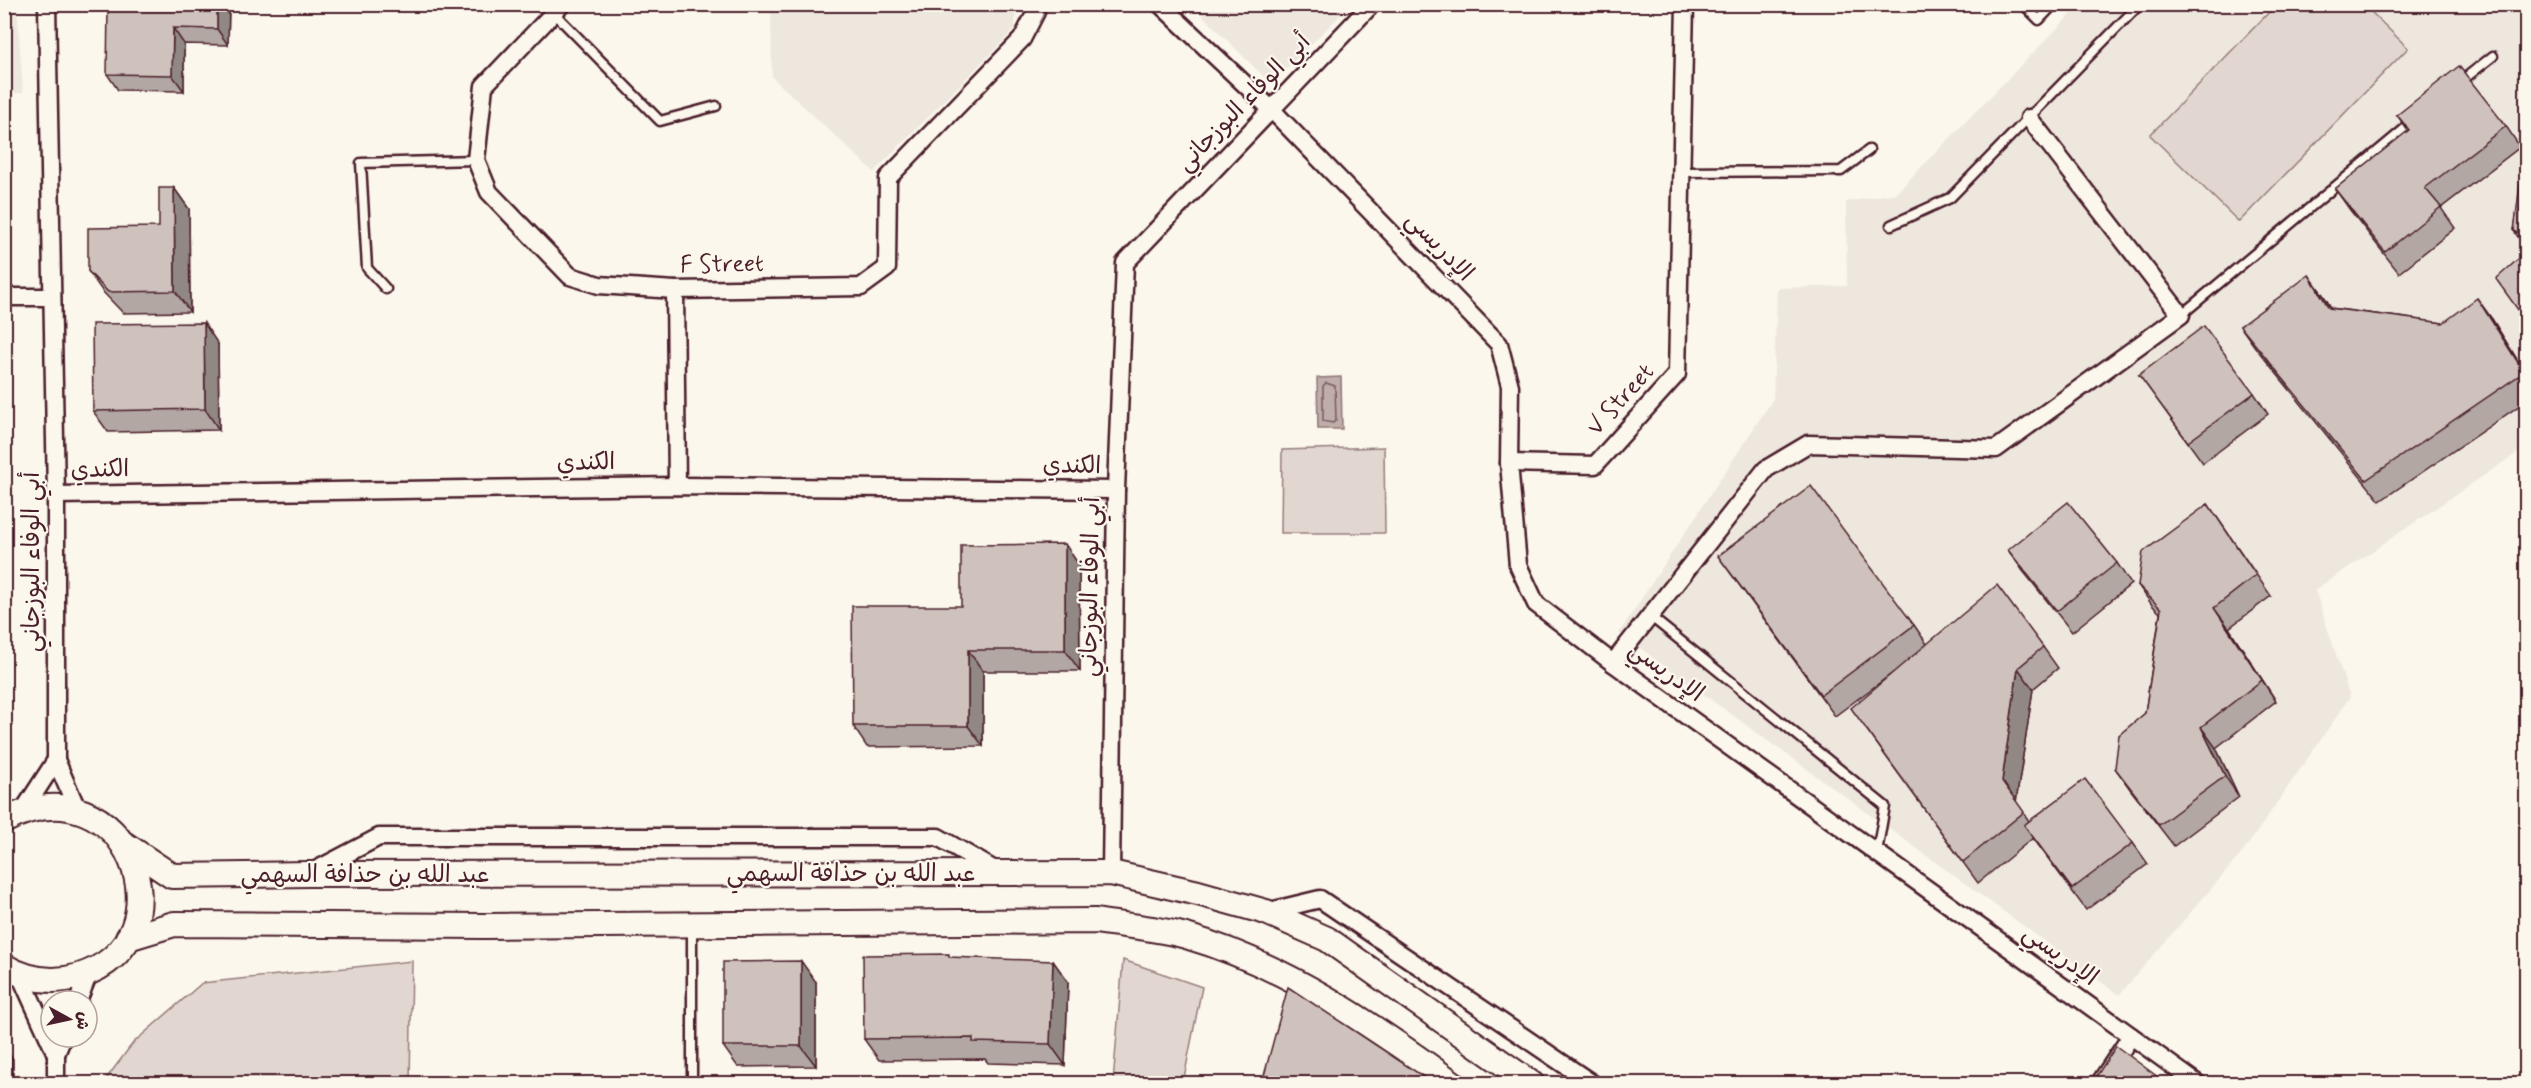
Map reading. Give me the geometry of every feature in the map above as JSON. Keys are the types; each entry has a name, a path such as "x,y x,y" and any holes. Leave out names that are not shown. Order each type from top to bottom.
{"street":[{"name":"أبي الوفاء البوزجاني","path":"47,4 56,495 56,760"},
{"name":"F Street","path":"558,9 484,86 476,160 489,192 570,276 599,285 675,290 861,287 887,268 888,178 1022,39 1036,12 1036,4"},
{"name":"الإدريسي","path":"1160,4 1271,109 1499,344 1510,386 1509,463 1518,565 1536,603 1613,663 2198,1083"},
{"name":"أبي الوفاء البوزجاني","path":"1111,873 1116,490 1125,263 1372,4"},
{"name":"V Street","path":"1509,463 1594,465 1677,374 1685,4"},
{"path":"1613,663 1766,469 1808,444 1996,449 2181,315 2029,118"},
{"path":"675,290 677,486"},
{"path":"4,297 52,297"},
{"name":"الكندي","path":"56,495 677,486 1116,490"},
{"path":"14,816 56,760 77,809"},
{"path":"12,970 42,981 66,980 89,973 106,962 128,938 138,910 139,890 136,871 124,844 103,822 77,809 47,806 14,816"},
{"path":"308,874 379,837 938,837 1001,873"},
{"name":"عبد الله بن حذافة السهمي","path":"124,844 172,876 1111,873 1198,893 1266,912 1327,939 1532,1083"},
{"path":"1266,912 1320,899 1593,1083"},
{"name":"عبد الله بن حذافة السهمي","path":"128,938 174,924 496,926 1096,921 1184,935 1240,953 1366,1020 1454,1083"},
{"path":"12,970 56,1054"},
{"path":"83,989 89,973"},
{"path":"2098,1083 2131,1036"},
{"path":"56,1083 58,1049"}],"lane":[{"path":"2023,4 2039,20 2054,4"},
{"path":"1891,225 1950,198 2140,4"},
{"path":"558,9 660,121 716,106"},
{"path":"2456,86 2493,56"},
{"path":"2181,315 2419,117"},
{"path":"1680,172 1841,171 1869,150"},
{"path":"386,289 367,268 361,163 476,160"},
{"path":"1649,615 1886,806 1877,853"},
{"path":"692,924 692,1083"}],"shaded area":[{"path":"5,4 17,5 23,93 5,93"},
{"path":"771,5 1016,5 1015,29 874,172 772,77"},
{"path":"1192,5 1351,5 1271,84"},
{"path":"2080,5 2526,5 2526,447 2315,590 2350,697 2243,852 2119,995 1619,633 1773,399 1777,288 1847,286 1846,202 1896,193"},
{"path":"2276,5 2364,5 2408,48 2239,222 2150,135"},
{"path":"1384,447 1385,533 1281,533 1282,450"},
{"path":"1123,960 1202,987 1183,1083 1113,1083"},
{"path":"412,961 410,1083 103,1083 133,1043 202,983"}],"water":[{"path":"1341,377 1342,429 1318,429 1317,378"}],"building":[{"path":"149,4 217,4 217,29 173,28 172,75 107,74 108,7 149,7"},
{"path":"2515,4 2526,4 2526,19"},
{"path":"2459,66 2506,126 2425,188 2441,207 2385,252 2335,189 2409,130 2397,115"},
{"path":"2526,150 2526,236 2514,231"},
{"path":"159,188 174,188 175,291 108,292 88,271 88,228 159,227"},
{"path":"2526,252 2526,321 2496,279"},
{"path":"2309,275 2329,308 2443,323 2477,298 2524,372 2366,480 2240,326"},
{"path":"204,323 205,409 93,411 92,324"},
{"path":"2204,326 2254,393 2188,442 2139,375"},
{"path":"1811,486 1914,625 1821,695 1718,556"},
{"path":"2068,502 2117,563 2057,611 2008,550"},
{"path":"2208,504 2256,575 2214,608 2262,680 2201,727 2225,776 2159,825 2115,768 2119,735 2145,713 2161,609 2138,585 2143,552"},
{"path":"1065,544 1065,650 968,650 968,726 853,726 852,606 961,606 961,545"},
{"path":"1997,585 2043,647 2018,668 2002,781 2024,812 1963,862 1851,708"},
{"path":"2085,779 2133,843 2072,889 2024,825"},
{"path":"949,954 949,957 1053,961 1050,1044 973,1042 973,1038 864,1039 863,955"},
{"path":"801,961 801,1046 723,1046 723,962"},
{"path":"1288,987 1433,1083 1262,1083"},
{"path":"2116,1046 2166,1083 2092,1083"}]}
